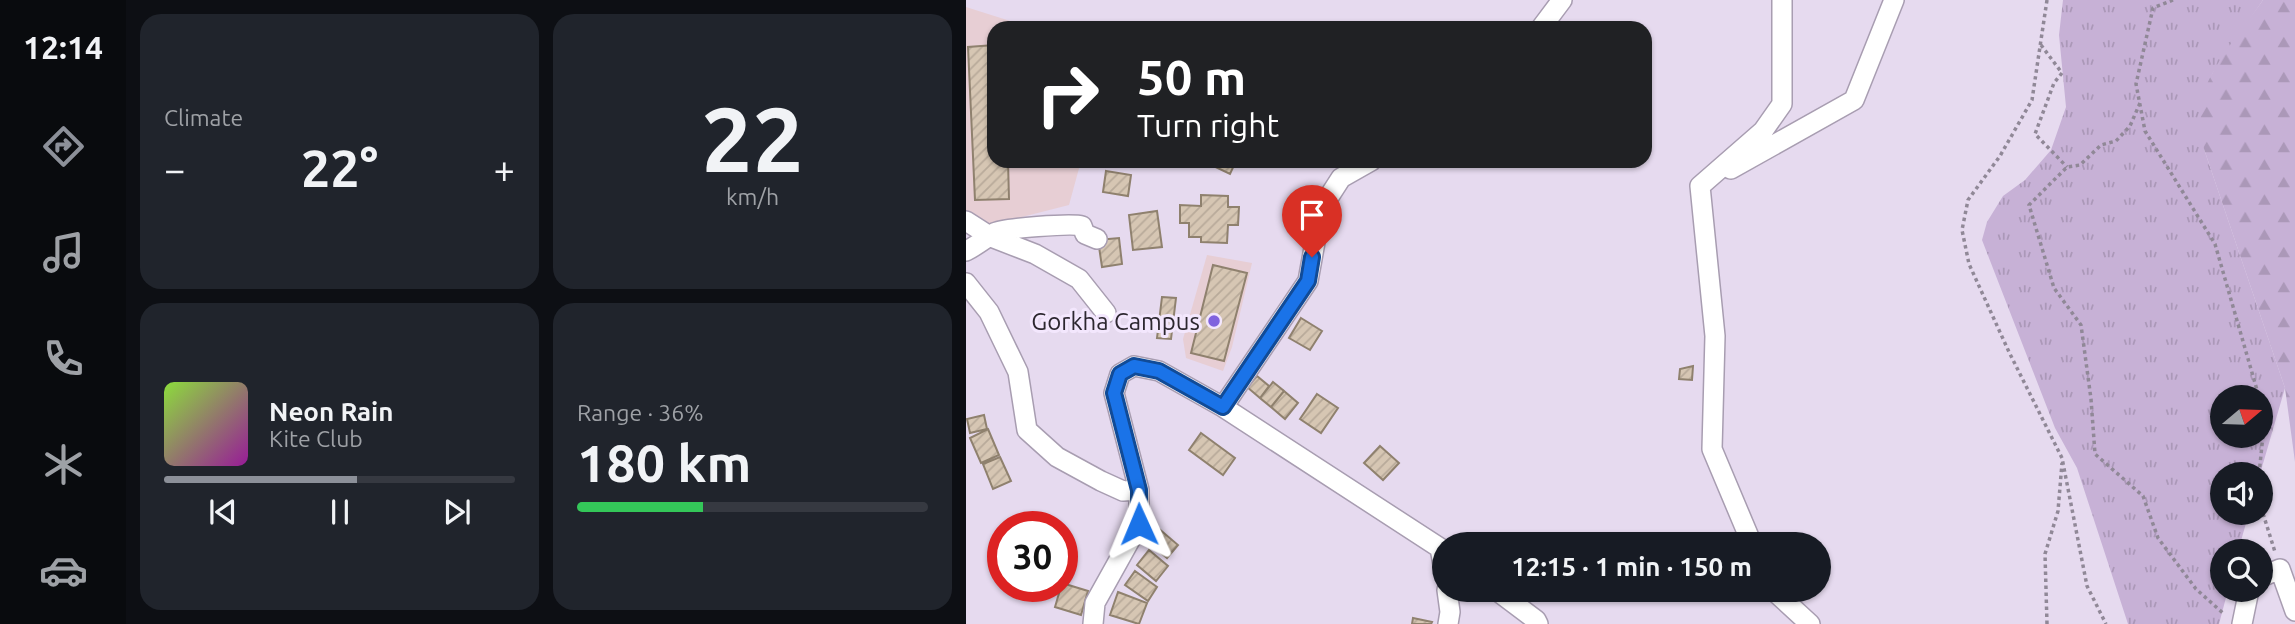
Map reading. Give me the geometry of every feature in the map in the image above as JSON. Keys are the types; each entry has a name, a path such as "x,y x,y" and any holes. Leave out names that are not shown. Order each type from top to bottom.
{"street":[{"path":"1546,21 1562,0"},
{"path":"1700,186 1763,131 1782,104 1782,0"},
{"path":"1700,186 1854,100 1895,0"},
{"path":"1223,407 1308,281 1321,209 1341,178 1359,168"},
{"path":"1700,186 1715,336 1712,449 1747,532"},
{"path":"966,221 991,237 1035,254 1079,279 1106,313"},
{"path":"966,251 995,232 1020,226 1039,228 1074,224 1082,226 1085,234 1097,239"},
{"path":"966,283 989,312 1018,372 1027,430 1057,457 1101,481 1123,491 1139,490"},
{"path":"1093,624 1094,603 1139,524 1139,490 1114,393 1120,374 1134,366 1159,371 1223,407 1432,543"},
{"path":"2273,572 2280,569 2295,611"},
{"path":"1448,624 1449,602"},
{"path":"1512,602 1538,624"},
{"path":"1786,602 1810,624"},
{"path":"2242,621 2246,602"}],"path":[{"path":"2047,0 2032,100 2000,156 1968,200 1962,230 1969,264 2062,458 2087,586 2106,624"},
{"path":"2173,0 2153,8 2136,84 2144,131 2215,244 2256,385"},
{"path":"2041,44 2062,73 2054,83 2035,134 2067,167"},
{"path":"2140,103 2130,126 2116,141 2101,145 2080,165 2067,167 2029,205 2054,288 2081,325 2095,454 2143,496 2158,538 2196,589 2227,616 2242,621"},
{"path":"2047,624 2045,554 2058,511 2062,458"},
{"path":"2267,525 2280,569"}],"shaded area":[{"path":"966,7 1010,21 987,21 987,168 1079,168 1069,205 966,231"},
{"name":"Gorkha Campus","path":"1207,255 1252,263 1232,347 1223,371 1186,358 1183,339"}],"green space":[{"path":"2063,0 2263,0 2212,74 2204,149 2285,388 2273,429 2273,385 2210,385 2210,448 2268,448 2263,462 2210,462 2210,525 2246,525 2241,539 2210,539 2210,602 2225,602 2219,624 2128,624 2077,468 2055,428 1982,240 1987,222 2003,196 2025,180 2051,150 2066,107 2059,35"},
{"path":"2263,0 2295,0 2295,462 2285,388 2204,149 2201,124 2202,99 2212,74"}],"building":[{"path":"987,46 987,168 1008,168 1009,199 975,200 968,47"},
{"path":"1218,168 1233,168 1230,174"},
{"path":"1106,171 1131,175 1128,196 1103,192"},
{"path":"1201,195 1228,196 1228,207 1239,207 1238,225 1228,225 1227,243 1201,242 1201,237 1189,237 1189,223 1180,223 1180,205 1201,206"},
{"path":"1157,211 1162,247 1133,250 1129,215"},
{"path":"1119,238 1122,264 1102,267 1098,240"},
{"name":"Gorkha Campus","path":"1213,265 1247,273 1224,361 1191,353"},
{"path":"1162,297 1176,298 1171,339 1157,338"},
{"path":"1301,318 1322,331 1310,350 1289,338"},
{"path":"1693,366 1692,380 1679,379 1680,369"},
{"path":"1257,376 1269,386 1260,398 1247,387"},
{"path":"1273,382 1284,391 1271,407 1260,398"},
{"path":"1284,391 1298,403 1285,419 1271,407"},
{"path":"1317,394 1338,408 1321,433 1300,419"},
{"path":"984,415 987,429 970,433 967,419"},
{"path":"988,429 999,455 981,463 970,438"},
{"path":"1201,433 1235,458 1223,475 1189,450"},
{"path":"1380,446 1399,463 1383,480 1364,463"},
{"path":"1000,457 1011,481 993,489 983,464"},
{"path":"1158,528 1178,545 1167,558 1147,541"},
{"path":"1149,550 1168,566 1156,581 1137,565"},
{"path":"1135,571 1157,587 1148,601 1125,585"},
{"path":"1078,588 1088,591 1081,615 1055,607 1056,602 1078,602"},
{"path":"1118,592 1147,603 1139,624 1110,615"},
{"path":"1413,618 1432,622 1412,624"}],"place":[{"name":"Gorkha Campus","path":"1214,321"}],"route":[{"path":"1139,524 1139,490 1114,393 1120,374 1134,366 1159,371 1223,407 1308,281 1312,257"}]}
